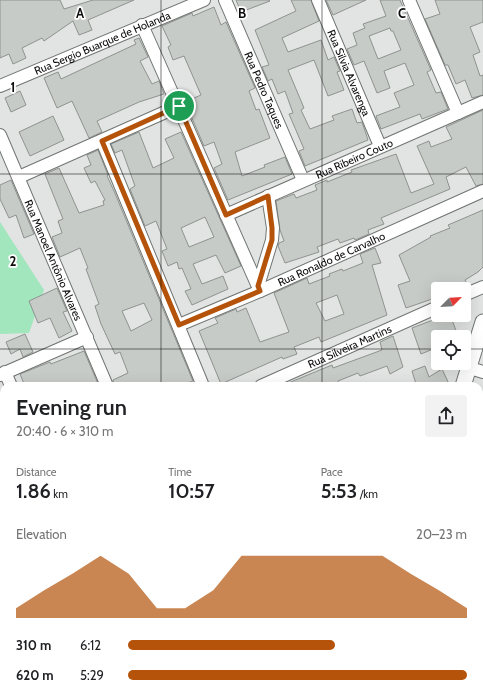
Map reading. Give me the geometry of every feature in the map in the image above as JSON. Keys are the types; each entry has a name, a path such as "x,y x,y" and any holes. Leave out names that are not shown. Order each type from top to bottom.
{"street":[{"name":"Rua Sergio Buarque de Holanda","path":"0,86 204,0"},
{"name":"Rua Pedro Taques","path":"225,0 303,180"},
{"name":"Rua Silvia Alvarenga","path":"318,0 380,146"},
{"path":"409,0 458,113"},
{"path":"142,25 259,289"},
{"name":"Rua Ribeiro Couto","path":"226,215 483,102"},
{"path":"19,177 179,106"},
{"name":"Rua Manoel Antônio Alvares","path":"0,135 105,382"},
{"path":"102,141 201,382"},
{"name":"Rua Ronaldo de Carvalho","path":"179,325 483,191"},
{"path":"259,289 272,240 268,196"},
{"path":"471,293 483,287"},
{"name":"Rua Silveira Martins","path":"270,382 431,310"},
{"path":"466,382 476,370 483,322"},
{"path":"2,374 86,337"}],"green space":[{"path":"0,222 44,290 29,333 0,334"}],"building":[{"path":"0,0 60,0 64,9 93,0 134,0 88,20 92,30 79,35 73,21 44,41 42,38 22,48 26,58 13,64 9,54 0,58"},
{"path":"236,0 269,0 270,1 241,12"},
{"path":"291,0 311,0 319,21 282,38 288,52 321,40 328,60 334,57 340,71 337,72 344,90 328,96 314,60 288,70 304,108 301,110 310,129 334,120 332,116 352,109 357,123 362,122 368,140 305,166 299,151 304,149 289,114 293,113 285,91 278,94 272,79 268,81 262,67 269,65 255,30 296,11"},
{"path":"326,0 366,0 333,15"},
{"path":"380,0 400,0 431,70 427,72 436,93 441,92 448,109 422,119 420,114 381,129 376,116 400,107 394,93 414,85 405,63 384,71 390,88 377,93 364,61 354,65 347,49 357,45 353,33 365,28 363,24 386,16","holes":["390,28 391,31 393,31 401,50 378,59 369,36"]},
{"path":"435,0 483,0 483,22 470,27 480,52 473,55 480,76 483,75 483,95 472,98 465,80 456,84 448,65 445,65 425,19 440,14"},
{"path":"214,7 221,25 226,22 255,88 249,91 256,110 259,109 270,138 235,152 242,176 285,157 292,174 228,200 214,168 222,164 214,142 204,146 185,102 201,95 184,56 173,60 168,47 171,45 162,26 192,13 193,16"},
{"path":"139,38 148,57 140,61 152,84 159,81 164,94 139,102 97,121 102,132 89,138 72,101 57,108 44,78 58,72 61,79 136,44 134,40"},
{"path":"20,91 26,105 11,112 5,98"},
{"path":"483,110 483,184 476,186 466,167 446,177 450,189 381,218 384,224 368,230 369,234 355,240 354,238 340,243 338,239 317,247 319,252 285,263 278,246 279,243 284,241 280,230 276,201 294,194 296,198 317,190 315,185 327,180 327,182 352,172 351,170 396,154 411,193 434,184 417,146 429,141 431,147 452,139 446,127"},
{"path":"53,116 64,140 30,156 19,132"},
{"path":"139,132 153,168 174,158 165,139 181,132 241,266 225,273 216,255 193,264 202,284 223,276 228,289 192,305 185,291 191,289 182,268 179,269 177,262 168,266 162,251 167,249 156,221 145,226 130,189 135,186 122,150 115,153 111,144","holes":["205,217 214,237 189,247 181,228"]},
{"path":"98,150 108,175 107,176 193,381 113,382 113,380 128,373 120,352 115,354 101,324 95,306 99,304 80,248 60,257 52,237 62,233 58,221 63,219 45,174 59,168 79,213 104,205 103,201 105,200 95,181 91,183 84,168 91,165 87,155","holes":["144,303 152,320 131,331 122,311"]},
{"path":"11,180 34,234 24,238 16,215 9,218 0,199 0,185"},
{"path":"483,210 483,267 465,280 466,282 431,282 431,299 406,308 398,285 410,281 399,255 431,237 430,236 450,228 448,225"},
{"path":"375,248 381,263 372,265 387,315 321,342 319,337 294,347 297,354 283,359 282,357 226,382 220,382 199,331 218,323 215,318 236,309 237,312 246,308 260,342 289,332 274,293 307,278 309,284 330,276 329,274 342,269 343,271 363,263 360,254","holes":["337,295 344,314 325,321 316,303"]},
{"path":"57,288 67,311 63,312 72,331 59,338 50,318 38,323 29,301"},
{"path":"431,321 431,322 453,322 456,330 431,330 431,350 421,354 412,328"},
{"path":"25,334 33,352 23,357 20,349 11,354 6,342"},
{"path":"393,336 403,367 390,374 387,366 360,376 358,373 338,382 291,382 332,365 333,368 382,350 380,342"},
{"path":"84,351 97,382 23,382 20,374 50,362 51,364"},
{"path":"425,366 429,377 442,370 448,382 415,382 412,371"}],"route":[{"path":"179,106 226,215 268,196 272,240 258,286 260,291 179,325 102,141 179,106"}]}
